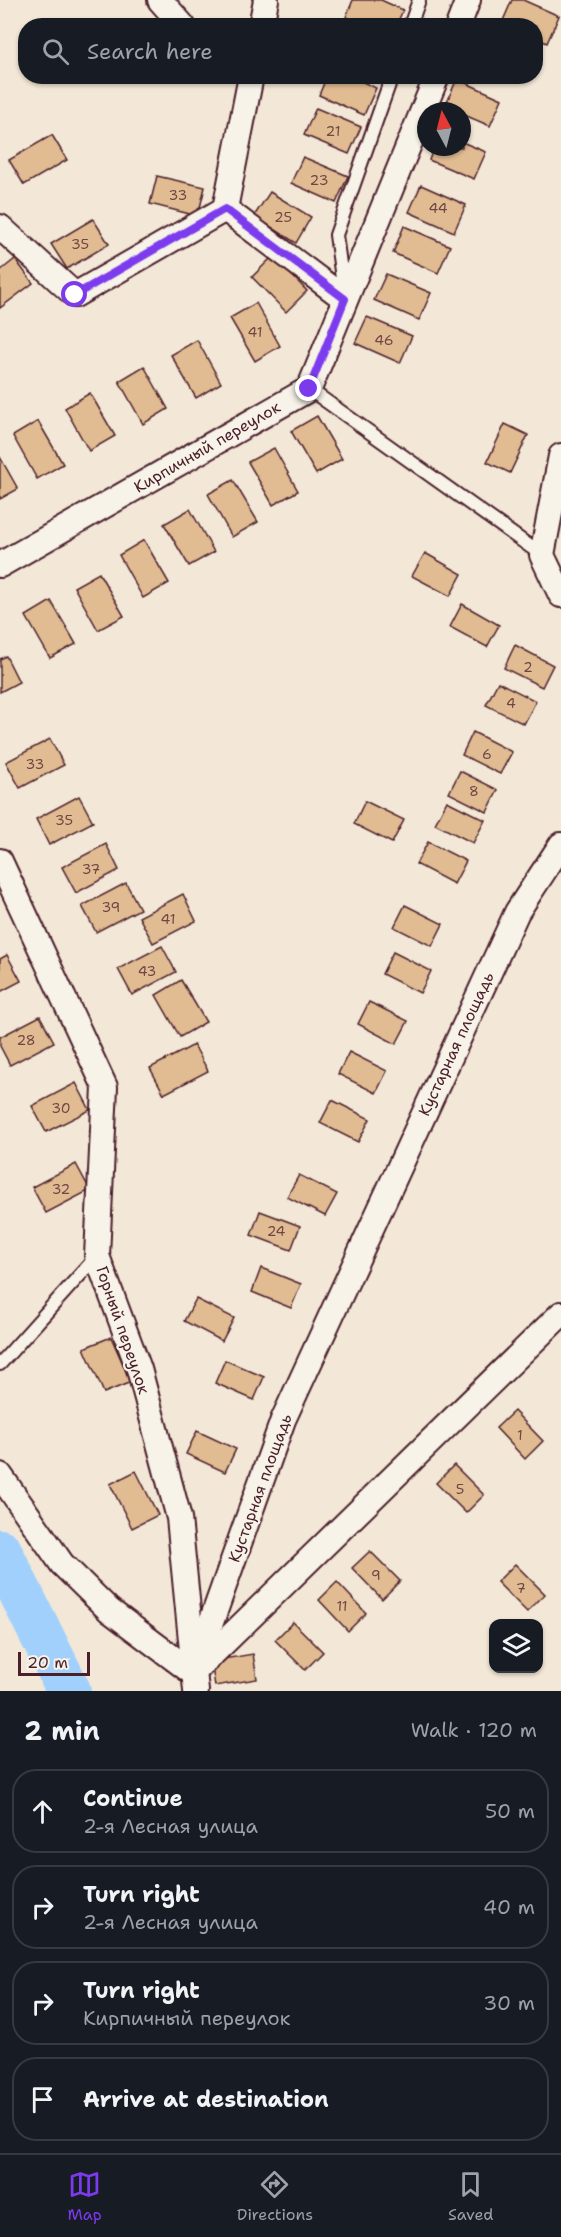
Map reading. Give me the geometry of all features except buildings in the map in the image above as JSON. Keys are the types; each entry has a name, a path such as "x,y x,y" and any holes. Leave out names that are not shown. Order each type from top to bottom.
{"street":[{"path":"160,0 176,18"},
{"path":"263,18 266,0"},
{"path":"461,18 468,0"},
{"path":"309,389 434,84"},
{"path":"0,227 75,295 225,209 249,86"},
{"path":"225,209 345,299"},
{"name":"Кирпичный переулок","path":"0,565 309,389"},
{"path":"561,456 557,498 542,555 561,595"},
{"name":"Кустарная площадь","path":"195,1682 283,1420 517,912 561,845"},
{"name":"Горный переулок","path":"0,861 105,1087 98,1256 139,1369 179,1518 195,1682"},
{"path":"0,1475 63,1564 109,1610 195,1682 561,1314"}],"lane":[{"path":"413,18 419,0"},
{"path":"345,299 336,235 389,84"},
{"path":"309,389 542,555"},
{"path":"0,1364 98,1256"}],"waterway":[{"path":"0,1551 69,1691"}],"route":[{"path":"75,295 225,209 345,299 309,389"}]}
